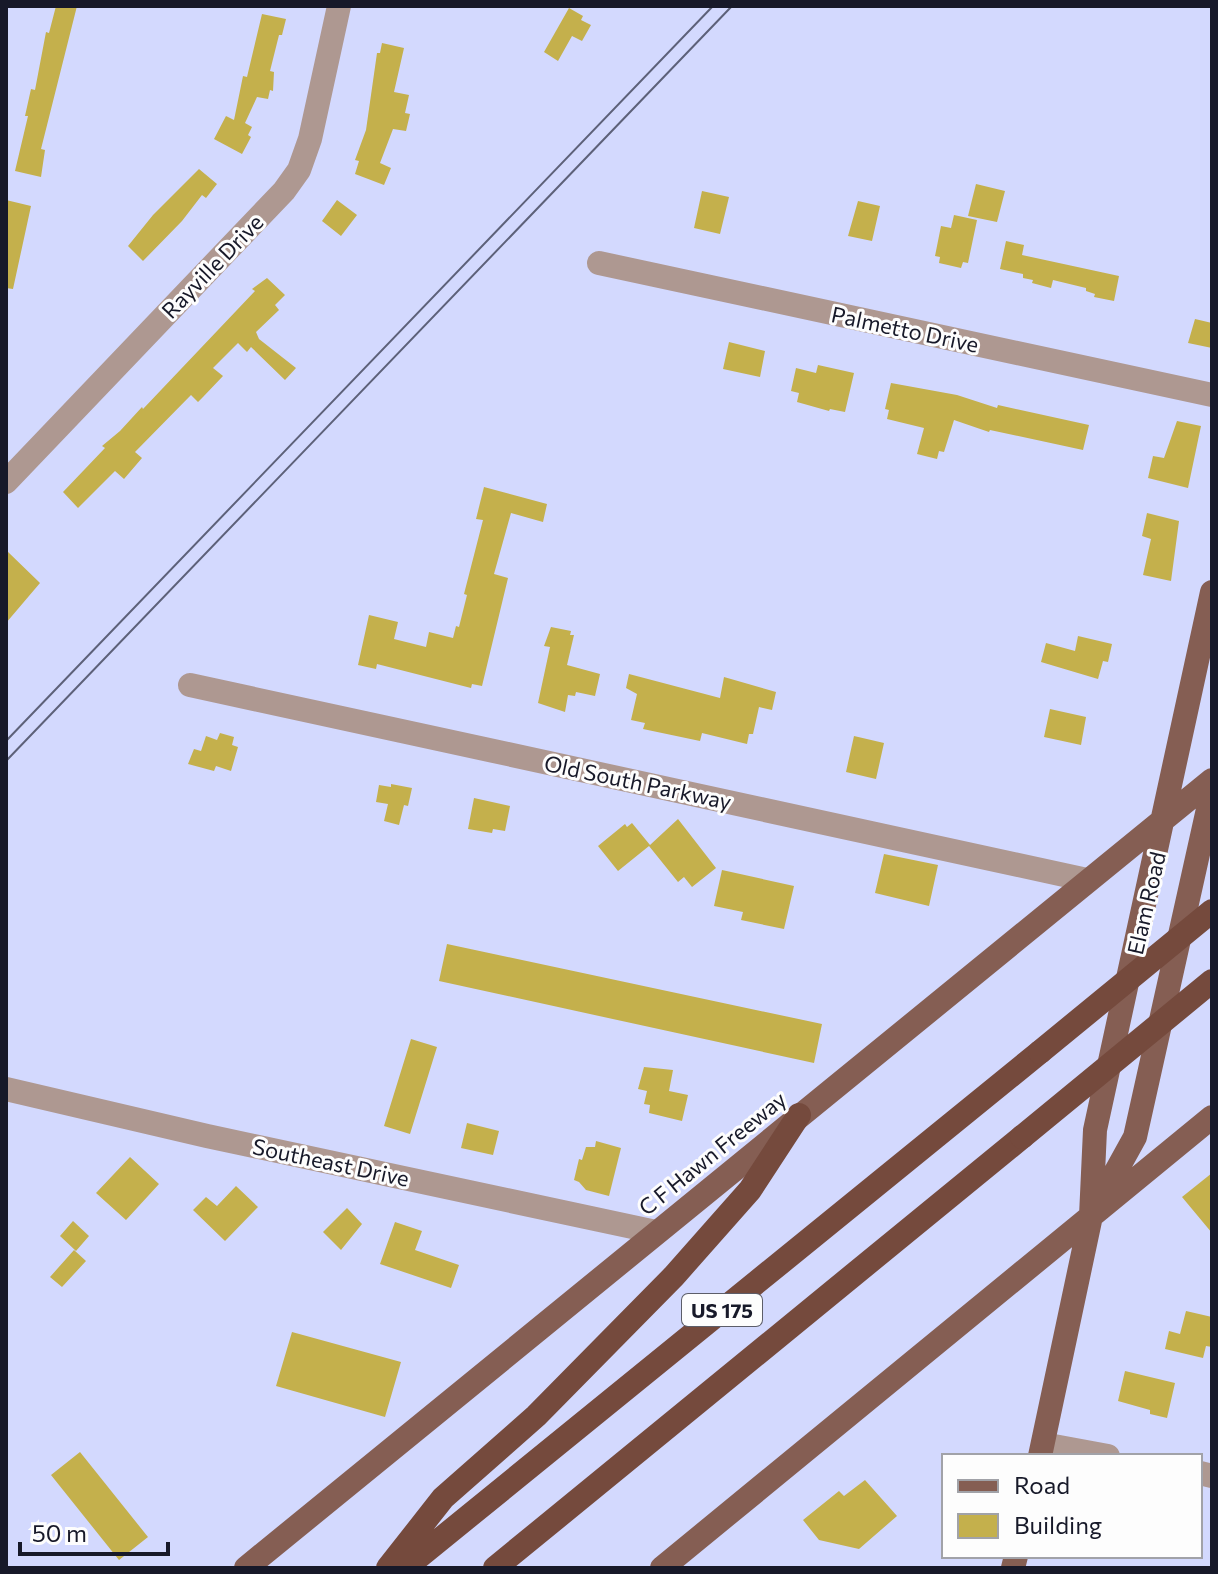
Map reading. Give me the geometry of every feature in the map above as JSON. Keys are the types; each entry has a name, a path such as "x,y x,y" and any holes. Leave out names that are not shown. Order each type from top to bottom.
{"highway":[{"name":"US 175","path":"405,1568 1212,911"},
{"name":"US 175","path":"495,1568 1212,981"},
{"path":"388,1568 443,1498 536,1416 674,1276 750,1190 799,1115"}],"main road":[{"name":"Elam Road","path":"1041,1450 1091,1216 1095,1130 1212,592"},
{"name":"C F Hawn Freeway","path":"246,1568 1212,780"},
{"name":"Elam Road","path":"1091,1216 1135,1137 1212,791"},
{"path":"662,1568 1212,1117"}],"street":[{"name":"Rayville Drive","path":"6,482 15,458 284,191 299,170 310,139 339,6"},
{"name":"Palmetto Drive","path":"599,263 1212,395"},
{"name":"Old South Parkway","path":"190,685 1087,880"},
{"name":"Southeast Drive","path":"6,1089 207,1136 656,1232"},
{"path":"1041,1450 1086,1454"}],"building":[{"path":"56,6 77,6 41,149 45,150 41,177 15,171 31,89 35,90 46,32 49,33"},
{"path":"569,8 591,25 582,41 572,36 558,61 544,52"},
{"path":"262,14 286,19 270,71 274,72 273,91 270,90 268,99 257,97 245,123 252,127 248,135 251,137 242,154 214,139 226,116 234,120 243,76 247,77"},
{"path":"382,43 404,48 394,92 409,95 405,113 410,114 406,131 393,129 380,163 391,168 384,185 355,174 359,161 355,160 366,130 377,53 380,53"},
{"path":"199,169 217,184 206,198 202,195 182,221 143,261 128,246 153,215"},
{"path":"976,184 1005,191 997,222 968,216"},
{"path":"702,191 729,197 720,234 694,228"},
{"path":"6,200 31,206 13,289 6,288"},
{"path":"337,200 357,215 341,236 322,221"},
{"path":"858,201 880,206 872,241 848,236"},
{"path":"954,215 977,220 968,263 963,262 961,268 939,263 940,257 935,256 941,226 951,228"},
{"path":"1006,241 1024,245 1022,255 1119,276 1114,301 1094,297 1095,294 1086,291 1086,288 1053,280 1051,288 1032,283 1033,280 1023,278 1023,274 1000,269"},
{"path":"267,278 285,295 275,305 279,310 256,332 259,339 296,368 285,380 251,347 247,352 238,343 213,368 223,376 198,402 191,395 135,452 142,458 124,479 115,471 78,508 63,492 105,448 102,446 143,409 255,291 252,289"},
{"path":"1195,319 1212,323 1212,348 1188,343"},
{"path":"729,342 765,351 760,377 723,369"},
{"path":"818,365 854,373 845,412 797,402 799,393 791,391 796,368 816,373"},
{"path":"891,383 957,395 997,408 998,405 1089,425 1083,450 989,432 954,420 944,452 939,451 937,459 917,454 924,428 887,419 889,410 885,409"},
{"path":"1177,421 1201,426 1188,488 1148,478 1153,456 1164,458"},
{"path":"484,487 547,504 543,522 511,513 494,574 508,578 482,686 472,684 471,688 377,664 376,669 358,665 369,615 398,622 394,639 426,647 429,632 453,638 456,626 459,627 483,520 476,519"},
{"path":"1147,513 1179,521 1171,581 1143,575 1151,539 1142,536"},
{"path":"6,550 40,583 6,623"},
{"path":"551,627 571,631 570,635 574,635 567,665 600,674 595,696 576,692 575,696 568,695 565,712 538,703 550,647 544,646"},
{"path":"1078,636 1112,644 1108,662 1103,661 1098,679 1041,662 1046,643 1075,651"},
{"path":"629,674 720,698 724,677 776,692 772,710 759,707 753,734 749,734 747,744 702,733 700,741 643,729 645,723 631,720 637,694 626,688"},
{"path":"1050,709 1086,717 1081,745 1044,737"},
{"path":"220,733 234,737 232,745 238,747 231,771 216,766 214,771 188,764 194,749 201,751 206,736 217,740"},
{"path":"854,736 884,743 876,779 846,772"},
{"path":"391,784 412,788 399,825 384,821 388,804 376,802 379,785 391,787"},
{"path":"474,798 510,806 505,831 493,829 492,833 468,829"},
{"path":"678,819 716,868 692,887 684,877 678,882 649,846 618,871 598,846 625,824 627,827 632,823 650,845"},
{"path":"884,854 938,865 929,906 875,893"},
{"path":"722,870 794,886 784,929 741,920 743,912 714,906"},
{"path":"447,944 822,1024 814,1063 439,981"},
{"path":"411,1039 437,1047 410,1134 384,1126"},
{"path":"644,1067 673,1070 669,1091 688,1095 682,1121 649,1113 650,1105 644,1104 647,1091 638,1089"},
{"path":"467,1123 499,1131 493,1155 461,1148"},
{"path":"596,1141 621,1148 609,1196 586,1190 574,1180 579,1159 582,1160 586,1147 595,1147"},
{"path":"130,1157 159,1184 126,1220 96,1193"},
{"path":"1212,1173 1212,1233 1182,1197"},
{"path":"236,1186 258,1207 225,1241 193,1210 206,1197 217,1206"},
{"path":"347,1208 362,1224 341,1250 323,1232"},
{"path":"73,1221 89,1236 76,1251 60,1236"},
{"path":"395,1222 422,1231 415,1250 459,1265 451,1288 380,1264"},
{"path":"74,1250 86,1261 62,1287 50,1277"},
{"path":"1186,1311 1212,1317 1212,1347 1206,1346 1203,1358 1165,1349 1169,1331 1180,1334"},
{"path":"292,1332 401,1362 385,1417 276,1386"},
{"path":"1125,1371 1175,1383 1167,1418 1118,1401"},
{"path":"80,1452 148,1537 119,1560 51,1475"},
{"path":"865,1480 897,1516 859,1549 819,1540 803,1520 839,1491 844,1496"}],"tram line":[{"path":"6,741 713,6"},
{"path":"6,761 732,6"}]}
